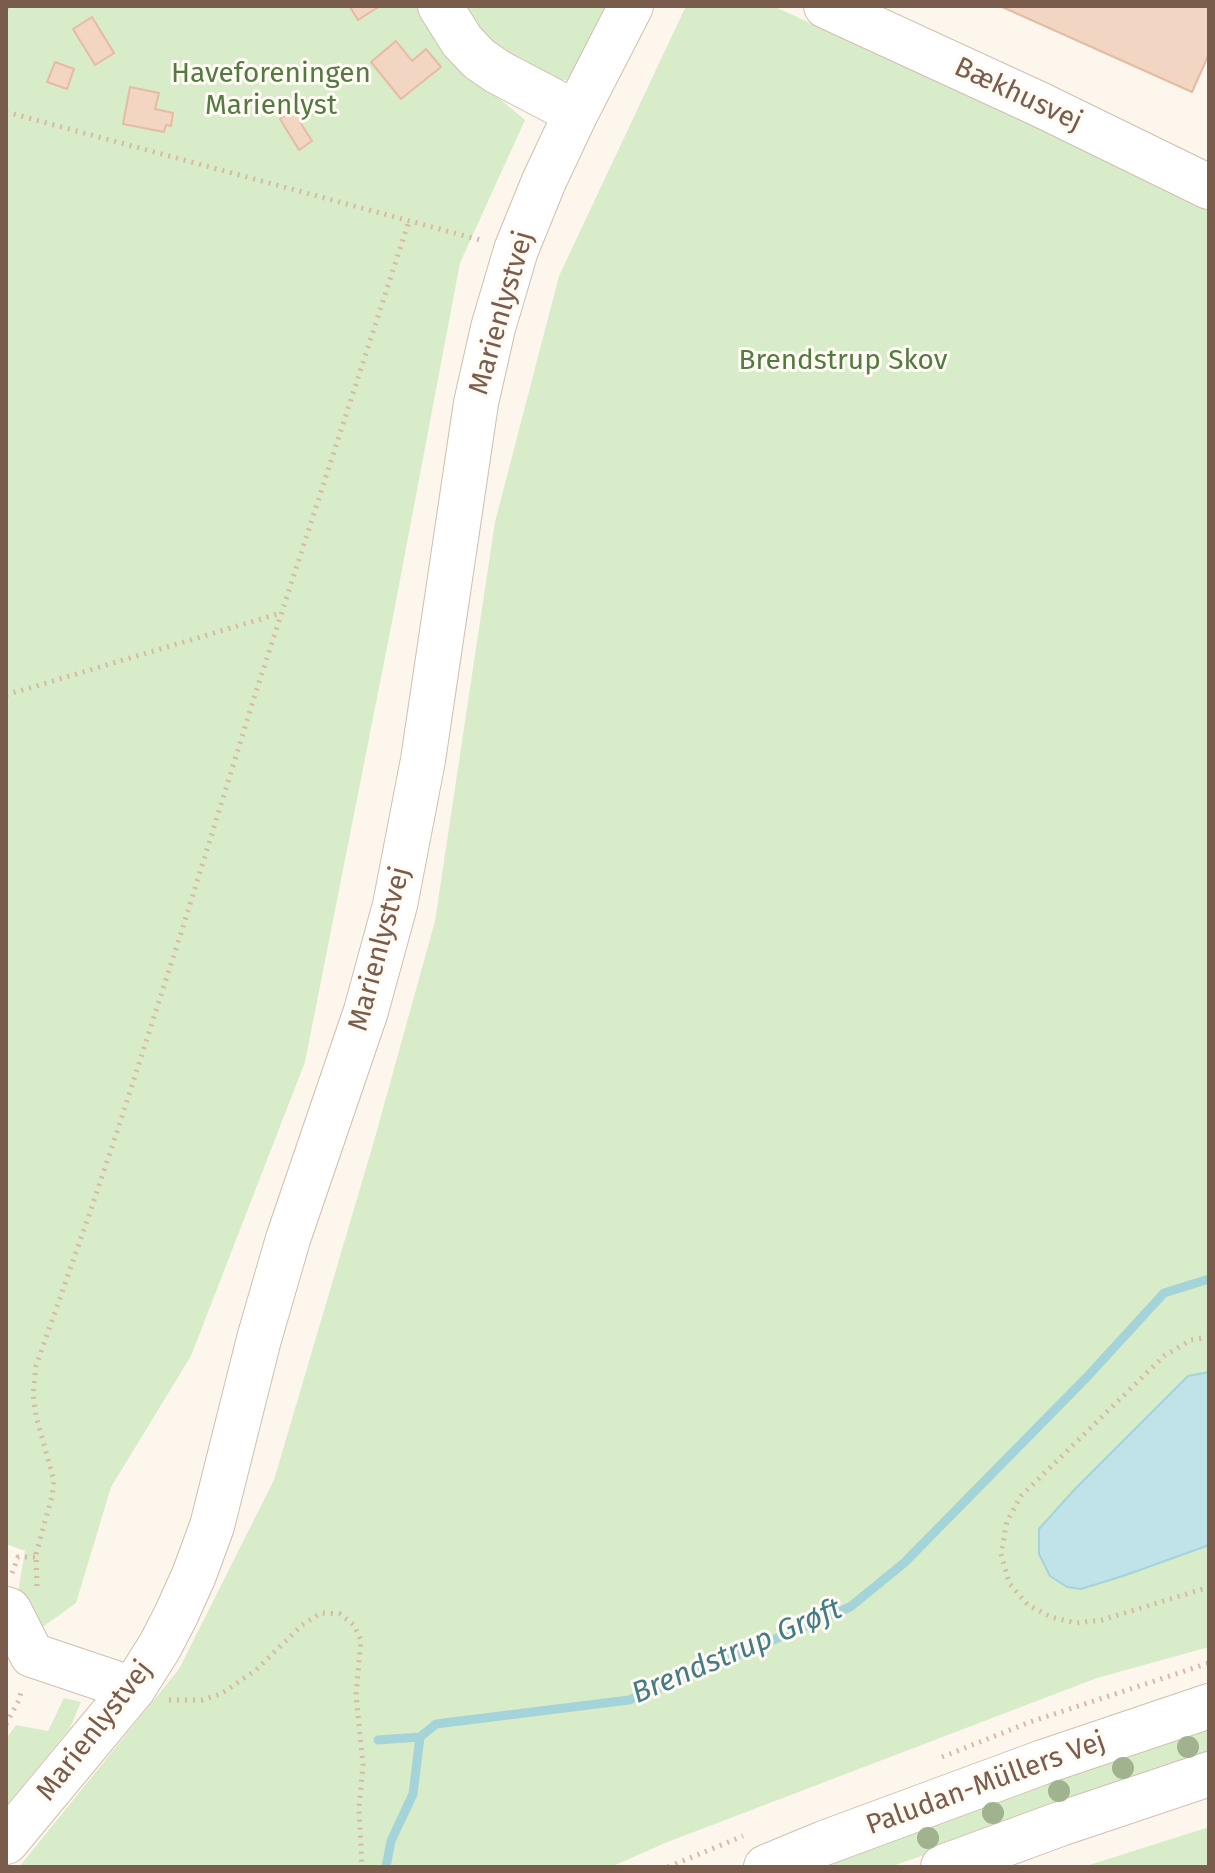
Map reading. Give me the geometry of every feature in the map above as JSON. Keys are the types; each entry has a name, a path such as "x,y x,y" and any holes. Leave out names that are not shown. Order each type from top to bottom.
{"street":[{"path":"440,6 462,41 479,59 576,113"},
{"name":"Marienlystvej","path":"6,1842 133,1689 176,1615 212,1526 284,1253 366,1011 395,905 423,760 476,403 493,328 516,250 544,181 631,6"},
{"name":"Bækhusvej","path":"826,6 1039,104 1209,187"},
{"path":"22,1601 9,1610 32,1655 133,1689"},
{"name":"Paludan-Müllers Vej","path":"766,1867 1043,1762 1209,1706"},
{"path":"943,1867 1209,1774"}],"path":[{"path":"6,112 516,250"},
{"path":"22,1601 54,1481 36,1416 33,1394 36,1366 115,1138 409,221"},
{"path":"6,695 282,613"},
{"path":"1209,1337 1191,1340 1164,1356 1021,1496 1007,1521 1001,1554 1009,1583 1028,1605 1051,1617 1076,1623 1102,1620 1209,1587"},
{"path":"133,1689 165,1700 202,1700 221,1694 256,1670 302,1625 321,1613 340,1614 354,1625 361,1640 356,1695 363,1765 359,1808 362,1867"}],"green space":[{"name":"Haveforeningen Marienlyst","path":"6,6 421,6 458,64 525,120 460,263 305,1062 191,1356 111,1487 76,1603 33,1634 17,1598 25,1551 6,1544"},
{"path":"465,6 609,6 592,41 567,80 544,79 496,47"},
{"name":"Brendstrup Skov","path":"686,6 773,6 1209,206 1209,1647 1097,1678 665,1843 611,1867 19,1867 179,1669 274,1480 435,921 495,522 559,276"},
{"path":"64,1698 81,1702 70,1728 6,1806 6,1739 16,1725 48,1731"},
{"path":"1209,1725 1209,1755 890,1867 813,1867"},
{"path":"1209,1827 1209,1867 1083,1867"}],"water":[{"path":"1209,1372 1209,1545 1081,1589 1067,1587 1050,1576 1039,1554 1039,1529 1188,1376"}],"building":[{"path":"380,6 358,20 350,7"},
{"path":"1000,6 1207,6 1209,54 1192,92"},
{"path":"92,17 114,53 95,65 73,29"},
{"path":"396,41 412,61 426,49 441,67 401,99 371,62"},
{"path":"55,62 74,69 67,89 47,82"},
{"path":"130,87 159,93 155,109 173,113 171,126 166,125 164,132 123,124"},
{"path":"306,103 313,114 300,122 312,141 299,150 280,119"}],"waterway":[{"name":"Brendstrup Grøft","path":"386,1867 391,1841 413,1794 420,1737 436,1724 629,1700 850,1607 904,1563 1087,1377 1164,1293 1209,1279"},
{"path":"378,1740 420,1737"}]}
